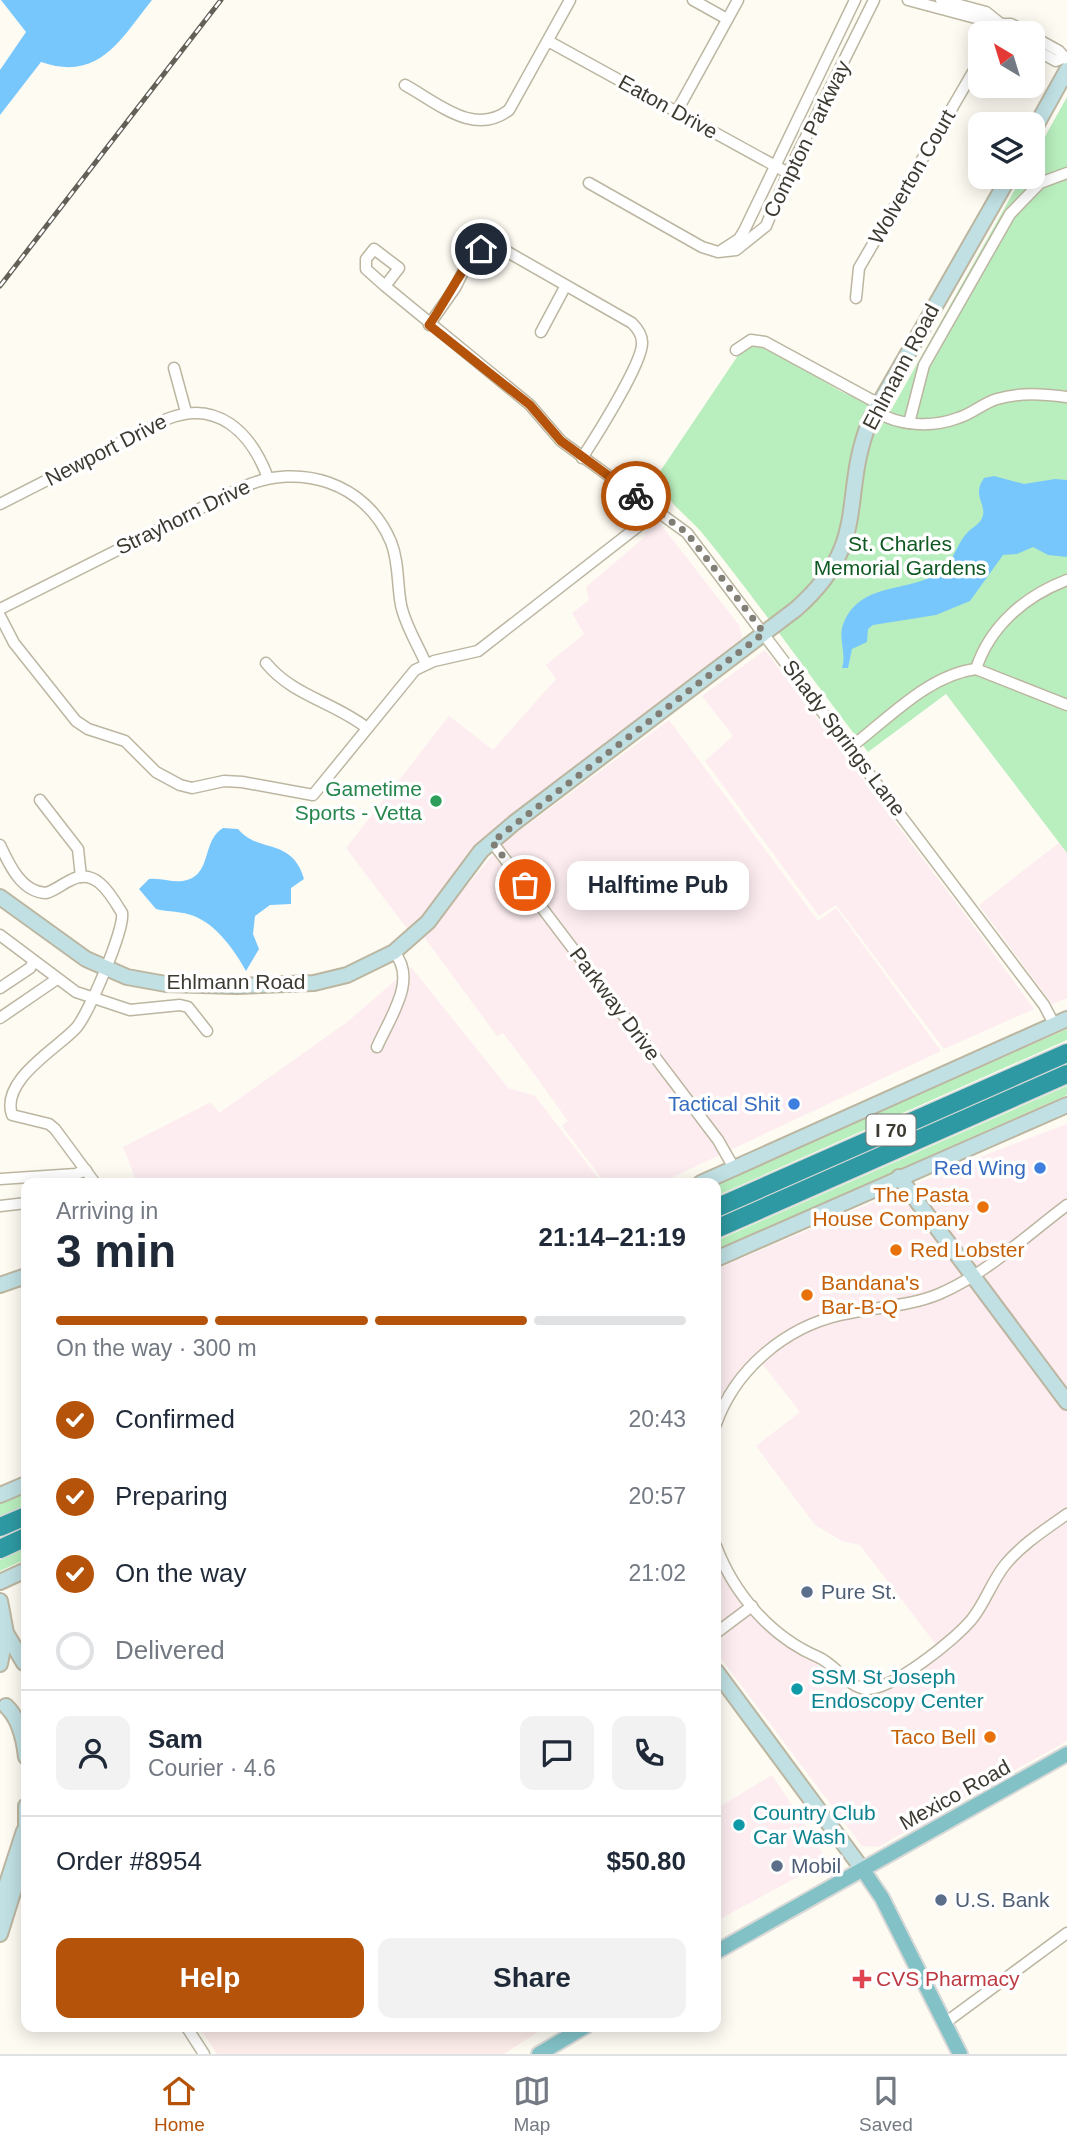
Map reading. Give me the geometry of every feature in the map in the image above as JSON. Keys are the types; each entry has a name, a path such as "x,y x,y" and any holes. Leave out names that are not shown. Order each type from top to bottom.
{"highway":[{"name":"I 70","path":"721,1206 1067,1053"},
{"name":"I 70","path":"721,1227 1067,1074"},
{"path":"0,1527 21,1518"},
{"path":"0,1549 21,1539"}],"main road":[{"name":"Mexico Road","path":"721,1949 1067,1754"},
{"path":"863,1870 882,1898 960,2054"},
{"path":"539,2054 563,2032"}],"street":[{"path":"405,85 462,117 479,122 489,121 509,110 570,0"},
{"path":"693,0 727,19"},
{"path":"677,111 738,0"},
{"name":"Compton Parkway","path":"718,252 739,239 855,0"},
{"name":"Compton Parkway","path":"718,252 736,250 766,226 788,173 874,0"},
{"path":"908,0 985,21"},
{"path":"941,0 986,12 993,21"},
{"name":"Eaton Drive","path":"548,41 788,173"},
{"path":"1045,43 1059,51 1066,63"},
{"path":"1045,55 1066,63"},
{"path":"1042,112 1066,63"},
{"name":"Wolverton Court","path":"856,298 859,268 968,81"},
{"path":"909,423 924,365 1010,214 1025,196 1040,184 1067,173"},
{"path":"589,183 702,247 718,252"},
{"name":"Ehlmann Road","path":"0,897 70,949 105,968 127,977 166,984 288,986 347,975 394,952 428,922 471,863 492,842 809,597 837,561 853,514 860,450 877,407 1002,189"},
{"path":"429,325 455,288 472,254 487,247 506,251 565,287 624,316 637,329 643,343 617,402 582,458"},
{"name":"Shady Springs Lane","path":"385,286 429,325 525,400 549,430 582,458 659,510 699,547 1044,1004 1061,1022"},
{"path":"541,332 565,287"},
{"path":"736,350 751,340 765,342 877,407 889,419 909,423 927,425 959,418 995,399 1038,394 1067,397"},
{"path":"174,368 186,412"},
{"name":"Newport Drive","path":"0,504 167,419 186,412 206,412 231,424 253,448 268,478"},
{"name":"Strayhorn Drive","path":"0,609 243,486 268,478 300,476 328,481 358,498 372,512 395,554 402,608 426,664"},
{"path":"0,616 14,643 76,721 88,729 125,741 167,780 192,788 224,781 243,782 298,795 313,795 405,680 426,664 478,651 659,510"},
{"path":"976,669 982,651 1006,618 1044,589 1067,580"},
{"path":"266,663 299,693 336,707 367,728"},
{"path":"851,747 930,686 962,671 976,669 1067,705"},
{"path":"40,800 78,849 81,877"},
{"name":"Parkway Drive","path":"492,842 718,1140 734,1168"},
{"path":"0,845 6,860 22,881 39,892 51,891 81,877 100,882 122,913 120,936 84,1016 73,1031 14,1076 7,1102 12,1115 48,1124 55,1129 92,1178"},
{"path":"0,935 57,979 90,998 130,1010 180,1005 188,1007 207,1031"},
{"path":"377,1047 406,981 402,962 394,952"},
{"path":"0,988 30,968 34,961"},
{"path":"0,1018 57,979"},
{"path":"712,1178 1061,1022"},
{"path":"721,1257 1066,1107"},
{"path":"0,1179 76,1174 86,1170"},
{"path":"900,1177 1067,1402"},
{"path":"0,1206 21,1204"},
{"path":"721,1404 758,1359 795,1332 839,1315 923,1299 972,1275 1067,1205"},
{"path":"0,1285 21,1278"},
{"path":"0,1495 21,1486"},
{"path":"721,1557 752,1606 782,1639 823,1659 858,1687 880,1688 958,1633 982,1605 1006,1563 1067,1514"},
{"path":"0,1582 21,1572"},
{"path":"1,1606 5,1633 0,1665 13,1661 21,1662"},
{"path":"721,1629 752,1606"},
{"path":"5,1633 21,1657"},
{"path":"721,1678 863,1870"},
{"path":"3,1704 14,1708 21,1706"},
{"path":"3,1704 21,1728"},
{"path":"0,1905 21,1848"},
{"path":"0,1934 15,1867"},
{"path":"945,2023 1067,1933"},
{"path":"190,2032 204,2054"}],"shaded area":[{"path":"658,521 739,625 742,638 495,830 464,860 425,915 408,930 346,848 449,716 493,750 556,679 546,665 584,634 572,613 589,600 586,587 645,537 645,532"},
{"path":"765,650 1034,1009 944,1049 836,905 819,916 705,761 733,736 702,696"},
{"path":"669,720 818,921 836,908 941,1051 671,1178 601,1178 562,1126 568,1121 537,1078 503,1033 497,1036 424,937 502,844"},
{"path":"1059,843 1067,853 1067,998 1052,1004 979,905"},
{"path":"411,967 508,1088 535,1096 598,1178 135,1178 123,1147 211,1102 219,1113 346,1023"},
{"path":"1067,1124 1067,1741 878,1847 862,1846 721,1659 721,1564 756,1618 772,1636 823,1665 853,1690 869,1694 879,1692 940,1650 860,1545 842,1541 815,1525 756,1446 800,1412 757,1357 721,1408 721,1267 980,1157"},
{"path":"772,1775 818,1844 822,1853 820,1865 721,1918 721,1806"},
{"path":"202,2032 538,2032 504,2054 217,2054"}],"green space":[{"name":"St. Charles Memorial Gardens","path":"1067,97 1067,853 946,694 868,752 703,534 674,505 661,480 661,470 739,354 751,346 766,346 840,391 890,412 1015,189 1045,189 1045,136"},
{"path":"1067,1029 1067,1040 721,1194 721,1181"},
{"path":"1067,1086 1067,1095 721,1248 721,1239"},
{"path":"21,1493 21,1507 0,1516 0,1502"},
{"path":"21,1550 21,1561 0,1571 0,1560"}],"water":[{"path":"1,0 152,0 118,42 93,62 61,67 41,62 0,115 0,70 26,32"},
{"path":"994,476 1024,484 1055,479 1067,480 1067,557 1048,555 1033,547 1017,554 1003,555 970,601 936,615 873,625 868,629 867,642 852,649 848,668 842,668 842,628 853,608 878,592 922,581 947,564 964,537 981,520 983,509 979,495 980,484 984,478"},
{"path":"223,828 238,829 246,837 283,851 299,866 304,879 291,888 291,904 270,905 255,916 253,934 259,949 246,971 218,932 189,914 156,909 139,889 149,879 182,881 195,876 204,864 216,833"}],"railway":[{"path":"0,286 221,0"}],"way so far":[{"path":"525,885 492,842 764,633 687,533 659,510 636,496"}],"place":[{"name":"Gametime Sports - Vetta","path":"436,801"},
{"name":"Halftime Pub","path":"525,885"},
{"name":"Tactical Shit","path":"794,1104"},
{"name":"Red Wing","path":"1040,1168"},
{"name":"The Pasta House Company","path":"983,1207"},
{"name":"Red Lobster","path":"896,1250"},
{"name":"Bandana's Bar-B-Q","path":"807,1295"},
{"name":"Pure St.","path":"807,1592"},
{"name":"SSM St Joseph Endoscopy Center","path":"797,1689"},
{"name":"Taco Bell","path":"990,1737"},
{"name":"Country Club Car Wash","path":"739,1825"},
{"name":"Mobil","path":"777,1866"},
{"name":"U.S. Bank","path":"941,1900"},
{"name":"CVS Pharmacy","path":"862,1979"}],"route":[{"path":"481,249 472,254 455,288 429,325 519,395 561,441 636,496"}]}
